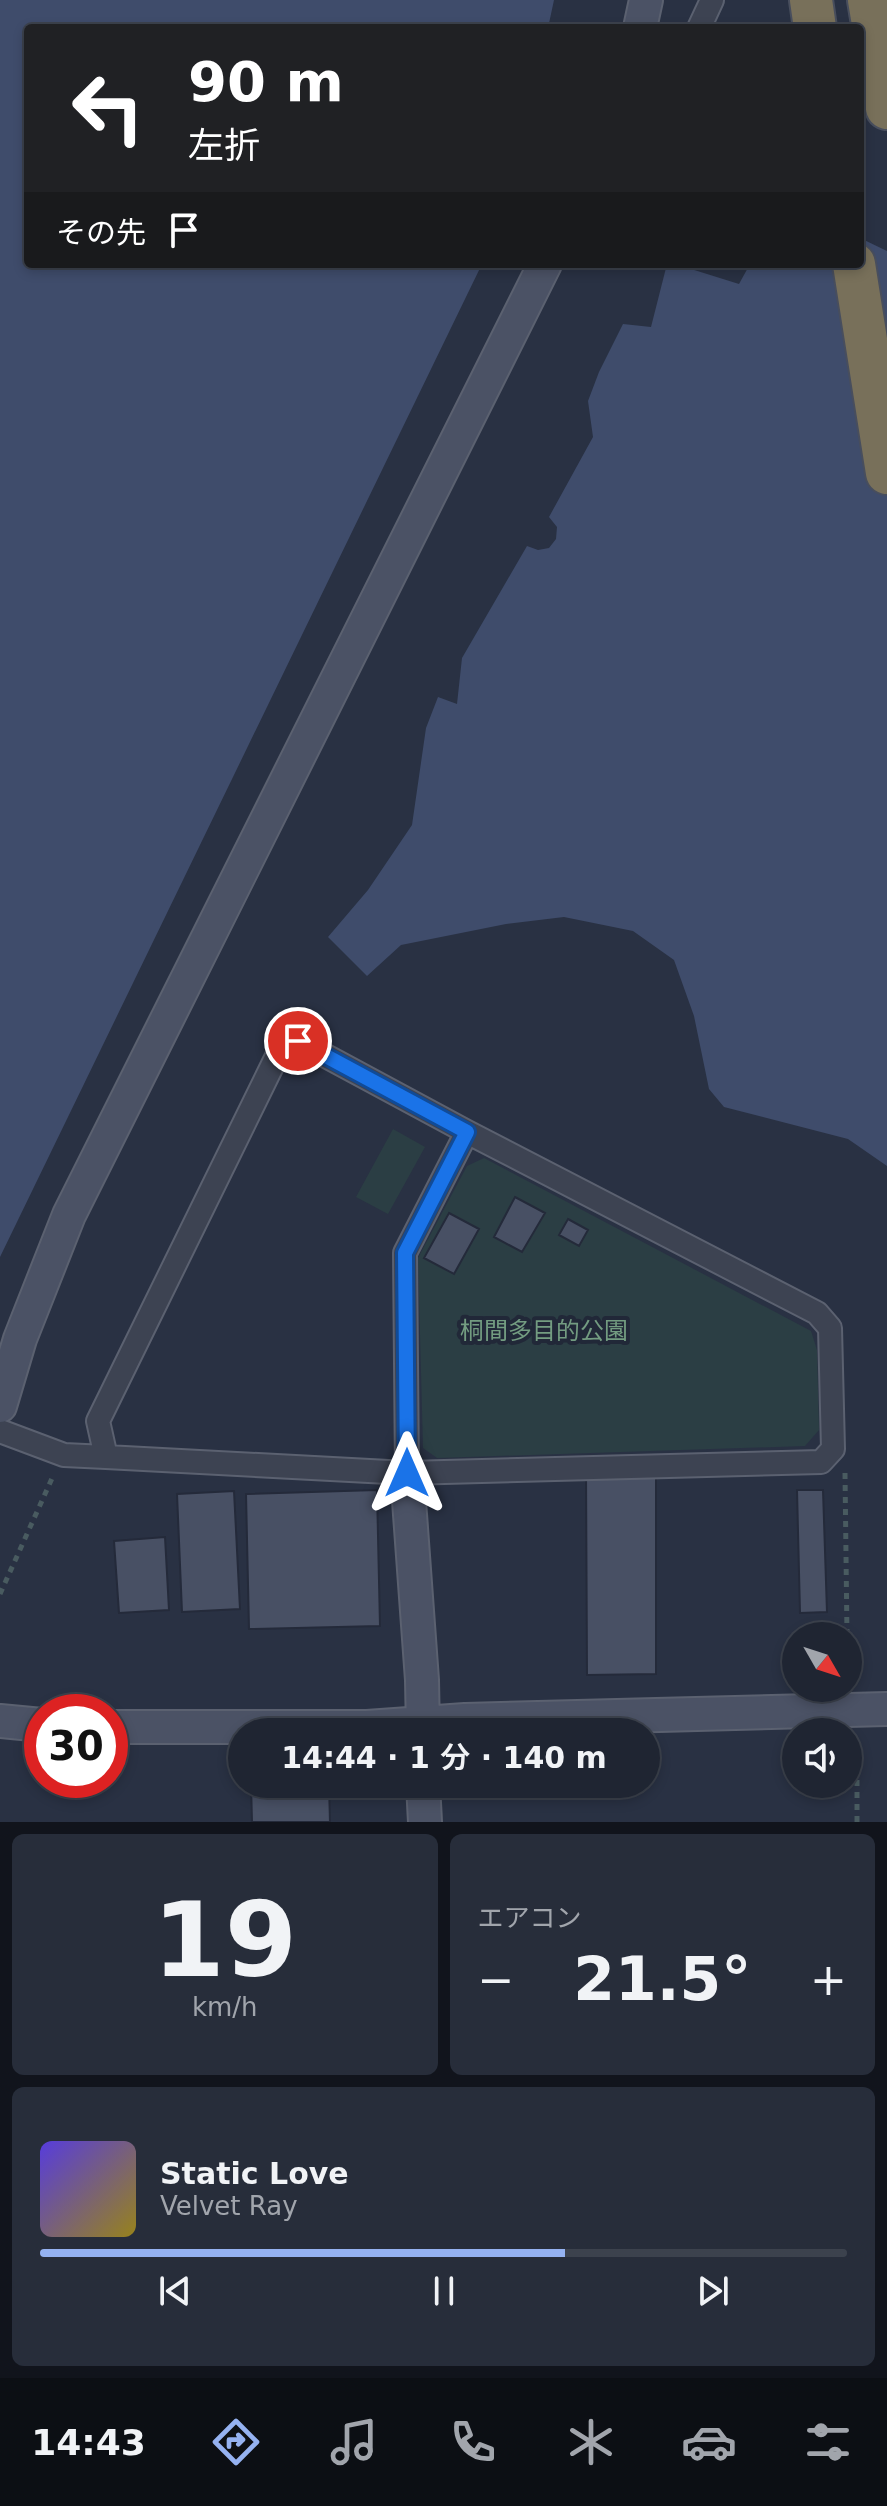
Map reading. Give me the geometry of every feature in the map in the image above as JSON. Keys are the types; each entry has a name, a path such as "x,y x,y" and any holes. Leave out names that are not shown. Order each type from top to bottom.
{"highway":[{"path":"811,0 814,24"},
{"path":"869,0 887,108"},
{"path":"855,268 887,473"}],"street":[{"path":"641,24 646,0"},
{"path":"701,24 712,0"},
{"path":"0,1406 20,1339 69,1215 543,268"},
{"path":"0,1431 64,1455 407,1473 821,1462 833,1449 830,1328 817,1313 298,1041 280,1050 98,1421 106,1457"},
{"path":"422,1718 407,1473 405,1253 467,1132"},
{"path":"555,1718 887,1709"},
{"path":"0,1721 24,1723"},
{"path":"128,1727 228,1727"},
{"path":"424,1798 425,1822"}],"path":[{"path":"0,1594 58,1465"},
{"path":"845,1467 847,1622"},
{"path":"857,1798 857,1822"}],"green space":[{"path":"393,1129 425,1147 388,1214 356,1197"},
{"name":"桐間多目的公園","path":"484,1158 811,1331 817,1350 819,1430 805,1446 437,1458 423,1448 418,1258 467,1166"}],"water":[{"path":"0,0 554,0 549,24 24,24 24,268 480,268 0,1257"},
{"path":"864,240 887,251 887,1166 848,1139 724,1107 709,1089 694,1016 674,960 633,931 564,917 506,924 401,945 367,976 328,937 368,890 412,825 426,728 438,697 457,704 462,658 527,546 538,550 549,548 556,539 557,527 549,517 593,437 588,401 623,324 651,327 666,268 688,268 739,284 748,268 864,268"}],"building":[{"path":"515,1197 545,1213 522,1252 494,1237"},
{"path":"449,1213 479,1229 454,1274 424,1258"},
{"path":"568,1219 588,1230 579,1246 559,1235"},
{"path":"586,1472 656,1472 656,1674 587,1675"},
{"path":"377,1490 380,1626 249,1629 246,1494"},
{"path":"797,1490 823,1490 827,1612 800,1613"},
{"path":"234,1491 240,1609 182,1612 177,1494"},
{"path":"165,1537 169,1610 119,1613 114,1541"},
{"path":"251,1798 329,1798 330,1822 252,1822"}],"route":[{"path":"298,1041 467,1132 405,1253 407,1473"}]}
